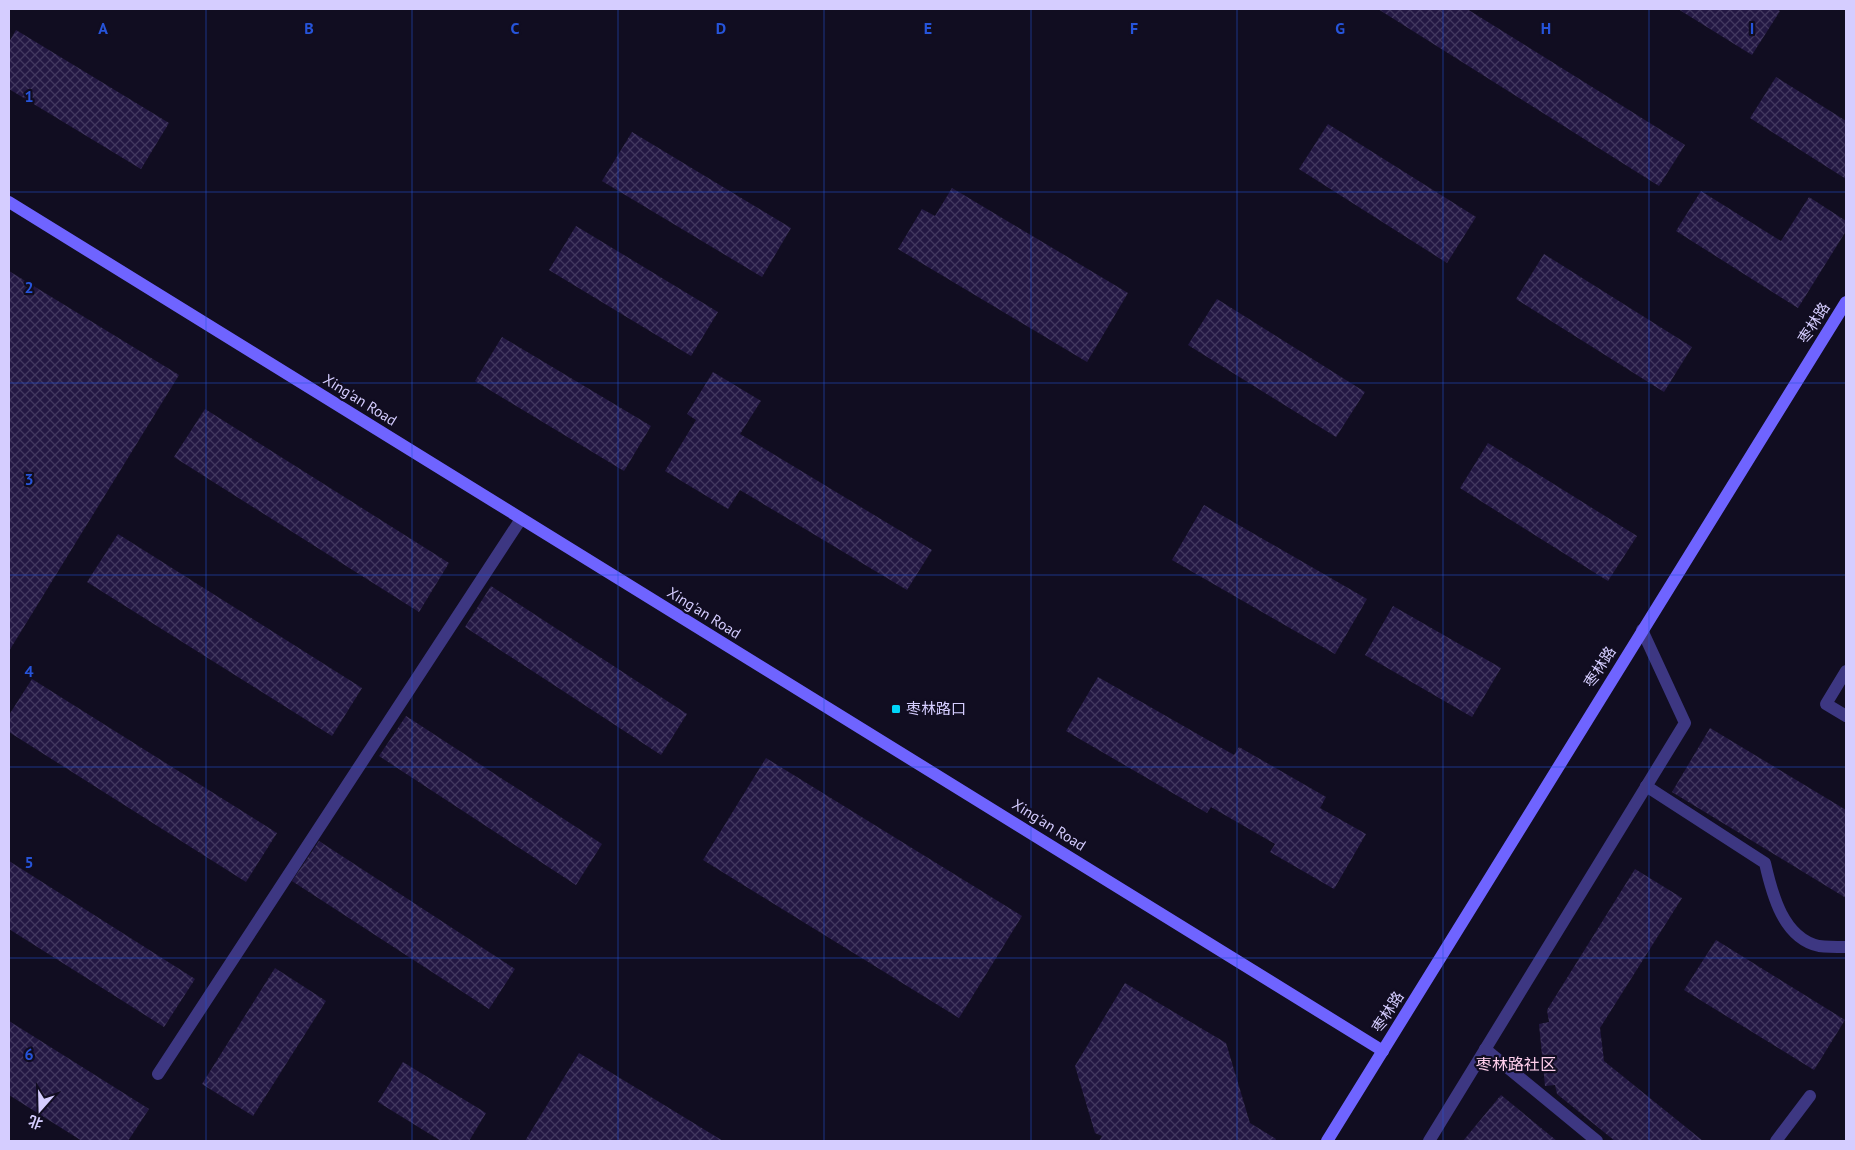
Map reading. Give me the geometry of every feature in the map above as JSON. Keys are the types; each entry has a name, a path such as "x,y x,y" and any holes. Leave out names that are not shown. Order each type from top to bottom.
{"street":[{"name":"Xing'an Road","path":"9,202 1383,1051"},
{"name":"枣林路","path":"1327,1141 1846,302"},
{"path":"158,1074 521,519"},
{"path":"1429,1141 1685,723 1642,630"},
{"path":"1846,671 1826,704 1846,716"},
{"path":"1646,786 1765,863 1773,896 1795,934 1818,946 1846,947"},
{"path":"1485,1050 1597,1141"},
{"path":"1776,1141 1810,1096"}],"building":[{"path":"1378,9 1467,9 1685,145 1659,186"},
{"path":"1678,9 1776,9 1780,11 1752,55"},
{"path":"16,30 169,123 141,169 9,89 9,42"},
{"path":"1776,77 1846,121 1846,179 1750,118"},
{"path":"1328,124 1476,217 1447,263 1299,169"},
{"path":"632,132 791,228 762,277 602,181"},
{"path":"952,188 1128,293 1087,362 898,249 922,209 935,216"},
{"path":"1701,191 1781,241 1809,197 1846,221 1846,231 1798,308 1676,231"},
{"path":"576,226 718,312 691,356 549,270"},
{"path":"1544,254 1692,347 1664,392 1516,299"},
{"path":"9,271 179,375 9,651"},
{"path":"1217,299 1365,392 1336,437 1188,345"},
{"path":"502,337 651,426 624,471 475,381"},
{"path":"713,372 761,401 740,434 932,550 907,590 740,490 728,509 665,471 696,420 687,414"},
{"path":"205,409 449,563 419,612 174,457"},
{"path":"1488,443 1637,536 1608,581 1460,488"},
{"path":"1204,505 1367,599 1335,654 1172,560"},
{"path":"118,534 362,688 332,736 87,582"},
{"path":"491,586 687,714 661,755 465,627"},
{"path":"1393,606 1501,668 1472,717 1365,655"},
{"path":"1098,677 1234,755 1239,747 1326,797 1320,808 1366,834 1334,889 1270,852 1275,844 1211,807 1207,813 1066,731"},
{"path":"32,679 277,833 246,882 9,732 9,715"},
{"path":"406,716 602,844 576,885 379,756"},
{"path":"1710,728 1846,810 1846,898 1672,792"},
{"path":"766,758 1022,916 959,1018 703,860"},
{"path":"319,841 515,969 489,1009 292,881"},
{"path":"9,861 195,979 164,1027 9,929"},
{"path":"1635,869 1682,898 1600,1028 1604,1061 1703,1141 1615,1141 1557,1094 1555,1085 1545,1086 1539,1024 1549,1022 1547,1010"},
{"path":"1716,940 1845,1020 1814,1070 1684,990"},
{"path":"275,968 326,1001 253,1116 202,1084"},
{"path":"1125,983 1226,1043 1250,1123 1276,1139 1275,1141 1099,1141 1102,1136 1095,1133 1075,1066"},
{"path":"9,1021 149,1109 128,1141 82,1141 9,1095"},
{"path":"579,1053 723,1141 525,1141"},
{"path":"403,1062 486,1113 469,1141 441,1141 378,1102"},
{"path":"1501,1095 1557,1141 1463,1141"}],"place":[{"name":"枣林路口","path":"896,709"}],"district":[{"name":"枣林路社区","path":"1516,1064"}]}
